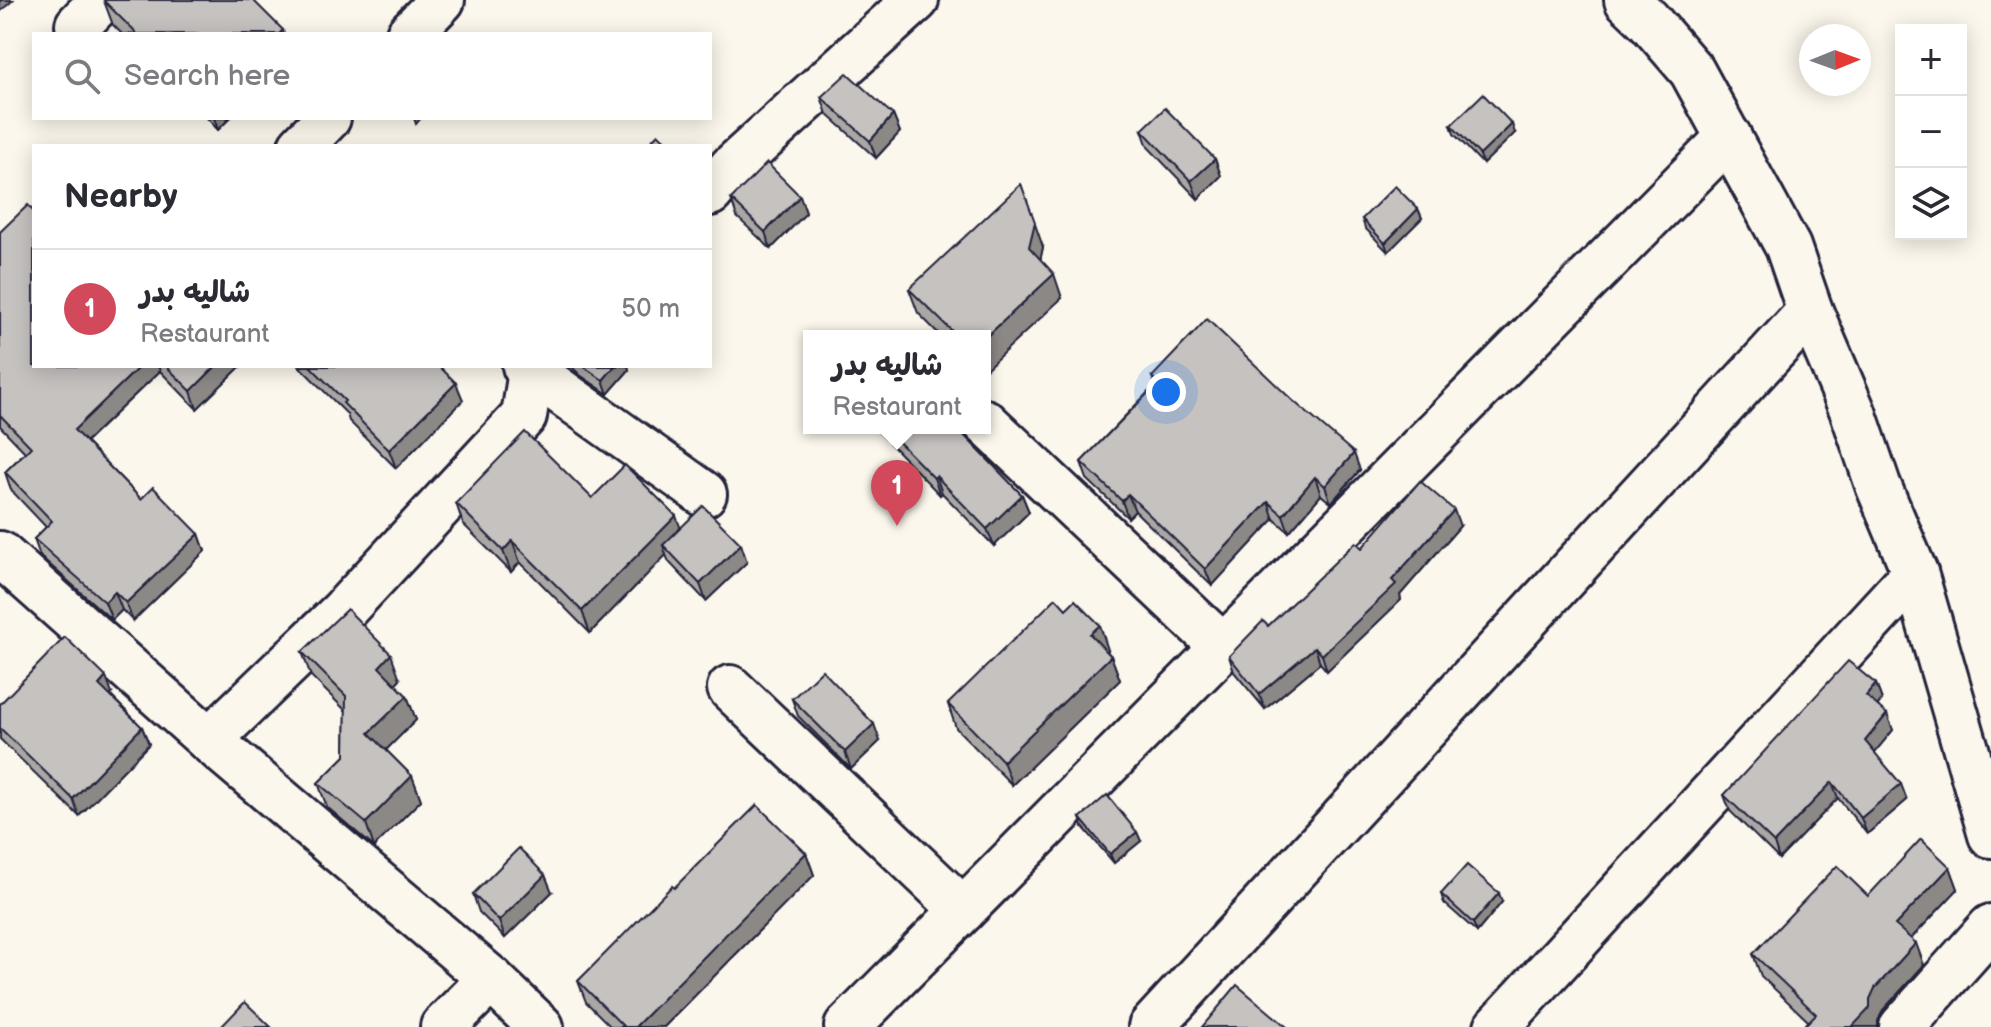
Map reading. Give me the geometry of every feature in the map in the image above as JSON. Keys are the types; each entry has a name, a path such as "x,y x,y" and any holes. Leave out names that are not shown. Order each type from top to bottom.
{"street":[{"path":"411,32 442,0"},
{"path":"712,191 732,167 916,0"},
{"path":"1627,0 1692,71 1788,247 1810,311 1915,573 1991,835"},
{"path":"303,144 326,120"},
{"path":"847,1027 1729,137"},
{"path":"1151,1027 1810,311"},
{"path":"209,740 343,611 524,416 531,368 704,494"},
{"path":"991,428 1224,648"},
{"path":"0,554 209,740 491,979 541,1027"},
{"path":"1497,1027 1915,573"},
{"path":"730,688 963,910"},
{"path":"1902,1027 1991,927"},
{"path":"443,1027 491,979"}],"building":[{"path":"253,0 283,30 135,32 104,1"},
{"path":"847,73 893,115 870,141 821,97"},
{"path":"1483,94 1512,124 1480,155 1451,125"},
{"path":"1165,108 1215,159 1191,181 1142,130"},
{"path":"658,134 669,144 648,144"},
{"path":"767,163 800,196 765,232 731,199"},
{"path":"1021,184 1035,222 1029,247 1054,274 991,332 991,330 951,330 909,289"},
{"path":"1395,186 1418,209 1385,243 1362,219"},
{"path":"28,205 32,210 32,368 138,368 74,430 141,499 153,487 199,534 126,603 115,592 105,602 34,539 52,521 5,472 31,447 0,415 0,232"},
{"path":"1207,319 1291,399 1354,453 1325,486 1315,477 1283,515 1268,502 1205,569 1128,494 1122,501 1081,462 1158,383 1152,377"},
{"path":"168,368 214,368 191,391"},
{"path":"312,368 441,368 456,383 389,450 343,403 345,401"},
{"path":"586,368 613,368 603,380"},
{"path":"525,432 592,498 625,465 676,516 582,611 512,541 503,551 456,503"},
{"path":"891,434 963,434 1022,495 987,529 936,476 934,478"},
{"path":"1420,481 1454,510 1392,580 1396,584 1322,655 1315,647 1259,694 1229,656 1263,621 1268,626 1356,542 1362,548"},
{"path":"703,506 741,544 700,584 663,545"},
{"path":"1056,598 1066,609 1075,600 1100,625 1090,634 1111,656 1003,761 948,704"},
{"path":"347,609 391,654 379,667 407,696 369,733 412,776 366,823 318,783 345,756 346,696 302,652"},
{"path":"65,637 106,677 99,685 142,727 73,799 0,728 0,704"},
{"path":"1848,661 1876,684 1866,696 1887,714 1865,741 1901,784 1861,818 1832,782 1774,843 1724,795"},
{"path":"822,670 874,724 845,752 792,699"},
{"path":"1107,795 1137,832 1110,854 1080,818"},
{"path":"757,805 806,853 635,1027 624,1027 578,981"},
{"path":"1921,839 1950,867 1895,925 1916,943 1875,988 1870,1008 1852,1027 1803,1027 1816,1014 1753,954 1837,866 1868,896"},
{"path":"519,848 545,875 499,921 473,894"},
{"path":"1467,865 1499,893 1473,923 1441,894"},
{"path":"1237,985 1287,1027 1202,1027"},
{"path":"245,1002 271,1027 221,1027"}],"place":[{"name":"شاليه بدر","path":"897,526"}]}
